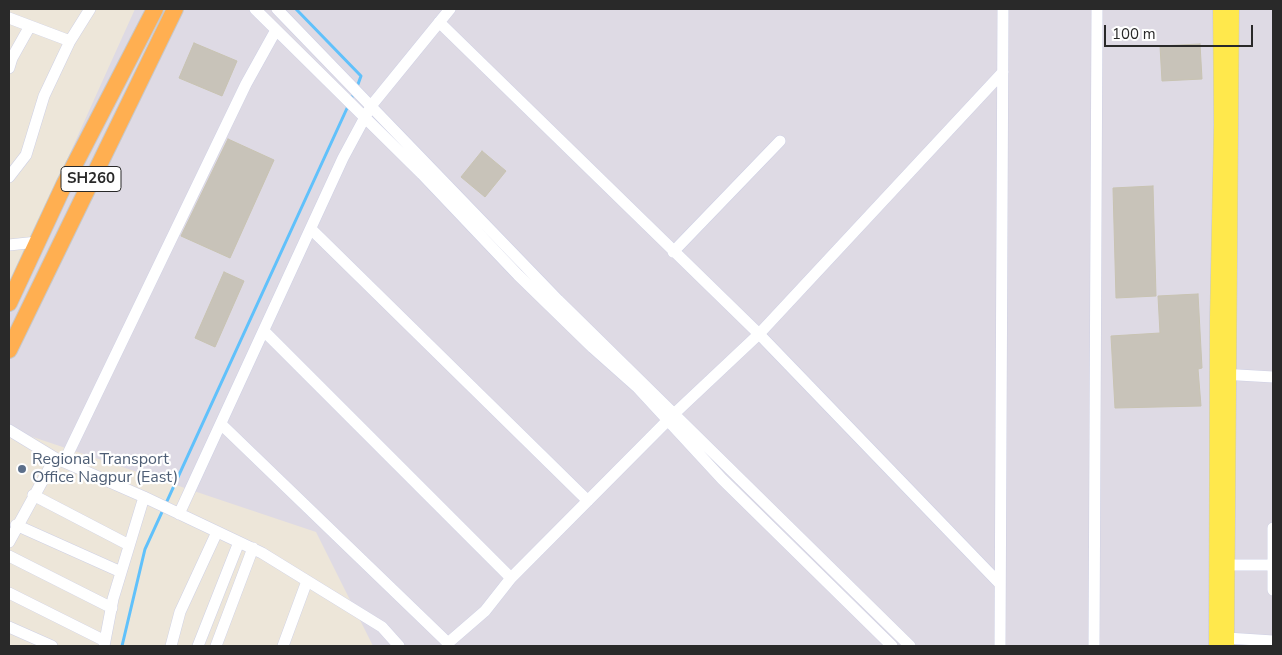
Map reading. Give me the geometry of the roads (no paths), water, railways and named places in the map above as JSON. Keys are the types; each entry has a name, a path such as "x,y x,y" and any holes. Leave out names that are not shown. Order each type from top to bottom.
{"highway":[{"path":"9,303 37,242 155,9"},
{"name":"SH260","path":"9,350 175,9"}],"main road":[{"path":"1220,9 1223,644"},
{"path":"1223,644 1228,565 1223,374 1232,9"}],"street":[{"path":"9,177 26,155 44,96 70,41 90,9"},
{"path":"255,9 422,174 525,282 593,348 672,417 722,479 892,646"},
{"path":"277,9 672,417 910,646"},
{"path":"179,514 222,425 343,158 371,106 450,9"},
{"path":"1000,646 1003,9 1014,9"},
{"path":"1094,646 1097,9"},
{"path":"9,18 70,41"},
{"path":"439,22 759,334 1000,584"},
{"path":"9,68 12,58 30,26"},
{"path":"9,542 16,524 33,495 59,460 246,84 276,30"},
{"path":"222,425 447,645 485,611 511,578 672,417 759,334 1003,72"},
{"path":"673,252 780,141"},
{"path":"311,228 588,501"},
{"path":"9,244 37,242"},
{"path":"264,331 511,578"},
{"path":"1223,374 1273,376"},
{"path":"9,430 59,460 253,548 382,627 399,646"},
{"path":"33,495 129,546"},
{"path":"9,593 105,643 121,572 144,497"},
{"path":"16,524 121,572"},
{"path":"1273,528 1273,590"},
{"path":"171,646 180,612 218,532"},
{"path":"198,646 239,542"},
{"path":"216,646 253,548"},
{"path":"9,556 112,608"},
{"path":"1228,565 1273,565"},
{"path":"283,646 307,581"},
{"path":"9,627 52,646"},
{"path":"1223,644 1273,641"}],"waterway":[{"path":"296,9 361,76 357,87"},
{"path":"122,646 145,549 354,93"}],"place":[{"name":"Regional Transport Office Nagpur (East)","path":"22,469"}]}
